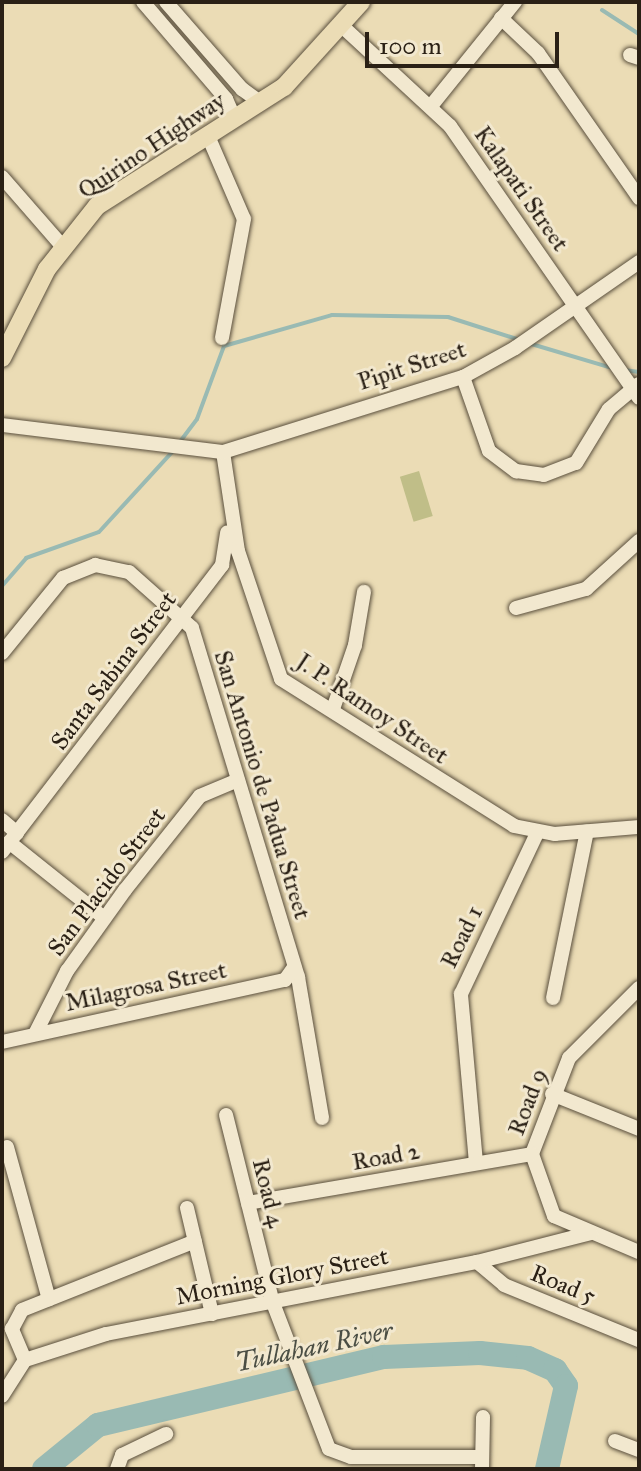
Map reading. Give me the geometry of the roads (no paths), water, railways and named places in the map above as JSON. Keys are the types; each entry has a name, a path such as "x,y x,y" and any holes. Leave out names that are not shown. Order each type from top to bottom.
{"main road":[{"name":"Quirino Highway","path":"2,358 63,247 97,206 261,103 312,61 361,2"}],"street":[{"path":"143,2 226,99 235,119"},
{"path":"166,2 242,89 261,103"},
{"path":"431,106 515,2"},
{"path":"501,18 538,53 639,198"},
{"name":"Kalapati Street","path":"342,26 431,106 637,390"},
{"path":"208,136 244,219 222,338"},
{"path":"2,177 63,247"},
{"name":"Pipit Street","path":"223,452 463,377 577,308 639,262"},
{"path":"463,377 484,445 508,467 533,475 562,472 576,463 609,409 637,390"},
{"path":"2,425 223,452"},
{"name":"J. P. Ramoy Street","path":"223,452 238,551 275,669 289,685 333,709 477,807 537,833 639,827"},
{"name":"Santa Sabina Street","path":"9,842 184,617 226,557 231,504"},
{"path":"516,608 586,589 639,541"},
{"path":"2,653 63,578 95,565 129,572 184,617"},
{"path":"333,709 355,645 364,592"},
{"name":"San Antonio de Padua Street","path":"184,617 238,780 294,967 322,1118"},
{"name":"San Placido Street","path":"35,1034 67,971 103,917 200,796 238,780"},
{"path":"2,820 9,842 103,917"},
{"path":"553,998 587,831"},
{"name":"Road 1","path":"476,1163 461,994 537,833"},
{"name":"Milagrosa Street","path":"2,1042 285,980 294,967"},
{"name":"Road 9","path":"639,988 632,1007 582,1040 552,1094 532,1154 554,1216 639,1252"},
{"path":"552,1094 639,1129"},
{"name":"Road 4","path":"226,1115 285,1341 315,1418 337,1455 482,1463"},
{"path":"7,1147 49,1299"},
{"name":"Road 2","path":"248,1203 532,1154"},
{"path":"187,1208 212,1314"},
{"name":"Morning Glory Street","path":"25,1360 106,1334 477,1262 591,1233"},
{"path":"2,1396 25,1360 12,1321 22,1310 195,1241"},
{"name":"Road 5","path":"477,1262 504,1285 639,1340"},
{"path":"482,1463 483,1417"},
{"path":"117,1469 122,1455 166,1434"},
{"path":"615,1441 639,1450"}],"waterway":[{"path":"602,10 639,34"},
{"path":"179,443 197,419 224,346 332,315 448,317 520,340"},
{"path":"528,343 612,368"},
{"path":"624,370 639,372"},
{"path":"2,586 26,558 99,532 174,450"},
{"name":"Tullahan River","path":"44,1469 98,1425 384,1357 480,1353 528,1358 555,1370 566,1386 547,1469"}]}
